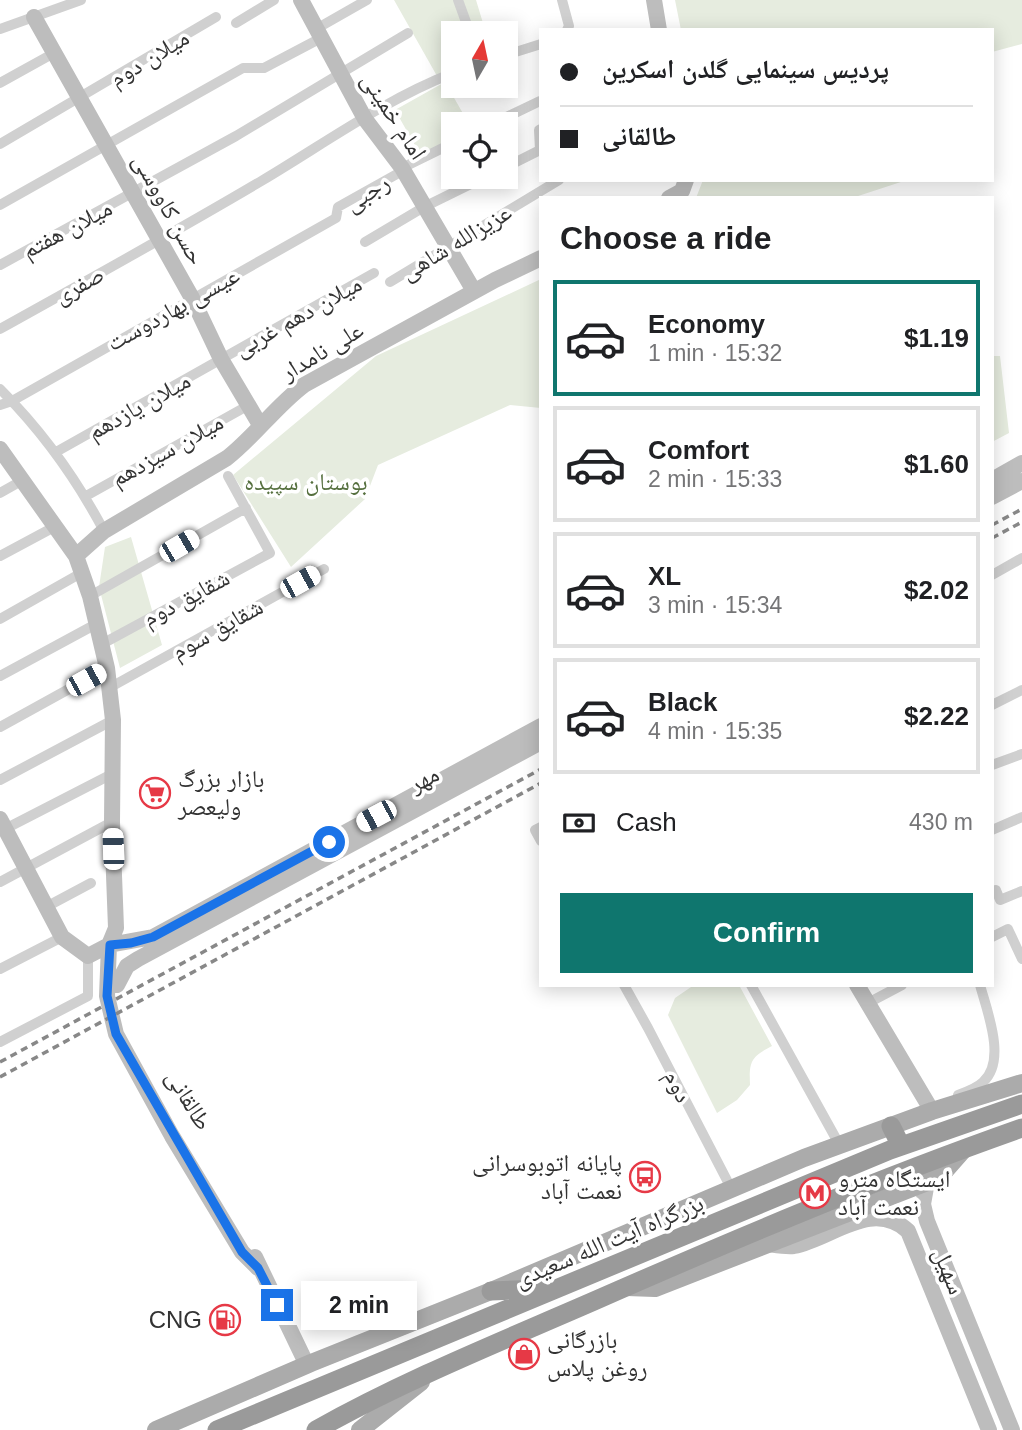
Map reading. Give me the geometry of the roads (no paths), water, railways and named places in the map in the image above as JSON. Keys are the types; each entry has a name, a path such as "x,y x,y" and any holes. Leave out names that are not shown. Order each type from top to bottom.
{"highway":[{"name":"بزرگراه آیت الله سعیدی","path":"224,1428 901,1146 1022,1104"},
{"path":"891,1126 901,1146"},
{"name":"بزرگراه آیت الله سعیدی","path":"316,1430 397,1386 627,1287 859,1188 1022,1128"},
{"path":"491,1291 559,1289"}],"main road":[{"path":"156,1430 839,1144 1022,1083"},
{"path":"627,1287 655,1288 927,1182 942,1174 964,1149"},
{"path":"360,1430 440,1368"}],"street":[{"path":"0,29 81,0"},
{"path":"236,23 274,0"},
{"name":"امام خمینی","path":"301,0 365,119 402,168 474,291"},
{"path":"0,205 243,68 264,68 367,0"},
{"path":"458,0 466,21"},
{"path":"562,0 568,28"},
{"path":"653,0 659,28"},
{"name":"حسن کاووسی","path":"34,17 82,98 192,298 221,359 260,425"},
{"name":"میلان دوم","path":"0,144 216,17"},
{"name":"میلان هفتم","path":"0,265 236,136 408,33"},
{"path":"518,51 539,45"},
{"path":"0,83 54,53"},
{"name":"صفری","path":"0,329 441,78"},
{"path":"516,112 539,100"},
{"name":"رجبی","path":"336,218 338,208 397,174 402,168 441,149"},
{"path":"518,161 539,150"},
{"name":"عزیزالله شاهی","path":"390,282 556,182"},
{"path":"673,196 682,191 685,182"},
{"path":"365,242 461,189"},
{"name":"عیسی بهاردوست","path":"0,405 12,401 336,218"},
{"name":"علی نامدار","path":"76,556 104,531 227,457 244,444 284,400 304,384 474,291 539,259"},
{"name":"میلان دهم غربی","path":"221,359 374,273"},
{"name":"میلان یازدهم","path":"56,452 221,359"},
{"path":"0,389 56,452 86,496 104,531"},
{"name":"میلان سیزدهم","path":"86,496 249,405"},
{"path":"0,449 56,526 83,572 98,623 113,719 112,822 0,882"},
{"path":"994,479 1022,463"},
{"path":"90,596 246,508 228,476"},
{"path":"0,493 23,481"},
{"path":"994,496 1022,481"},
{"name":"شقایق دوم","path":"102,644 270,553 246,508"},
{"path":"0,556 56,526"},
{"path":"994,574 1022,558"},
{"name":"شقایق سوم","path":"109,688 324,569"},
{"path":"0,619 83,572"},
{"path":"0,676 98,623"},
{"path":"0,727 107,668"},
{"path":"994,704 1022,690"},
{"path":"0,780 113,719"},
{"name":"مهر","path":"112,991 127,966 138,959 539,727"},
{"name":"مهر","path":"120,944 153,937 539,743"},
{"path":"994,764 1022,754"},
{"path":"88,956 62,937 3,824 112,774"},
{"path":"994,829 1022,817"},
{"name":"طالقانی","path":"112,822 116,928 120,944 112,991 116,1034 242,1252 258,1268"},
{"path":"46,907 91,883"},
{"path":"998,895 1022,891"},
{"path":"994,936 1008,929 1022,959"},
{"path":"0,970 62,937"},
{"path":"88,956 120,944 126,948 125,955 138,959"},
{"path":"0,1042 88,996 88,956"},
{"name":"دوم","path":"625,987 731,1188"},
{"path":"752,987 839,1144"},
{"path":"858,987 932,1111 984,1082 992,1069 995,1053 993,1033 981,987"},
{"path":"868,1003 898,987"},
{"name":"طالقانی","path":"112,991 117,994 124,1030 137,1057 252,1247 258,1268 307,1365"},
{"name":"سهیل","path":"927,1182 923,1205 927,1221 1012,1430"},
{"path":"908,1231 910,1218 923,1216 927,1221"},
{"name":"سهیل","path":"765,1244 794,1246 857,1221 897,1221 908,1231 989,1430"}],"railway":[{"path":"994,524 1022,509"},
{"path":"994,537 1022,522"},
{"path":"0,1062 539,770"},
{"path":"0,1077 539,784"}],"place":[{"name":"بازار بزرگ ولیعصر","path":"155,793"},
{"name":"پایانه اتوبوسرانی نعمت آباد","path":"645,1177"},
{"name":"ایستگاه مترو نعمت آباد","path":"815,1193"},
{"name":"CNG","path":"225,1320"},
{"name":"بازرگانی روغن پلاس","path":"524,1354"}],"park label":[{"name":"بوستان سپیده","path":"306,482"}]}
